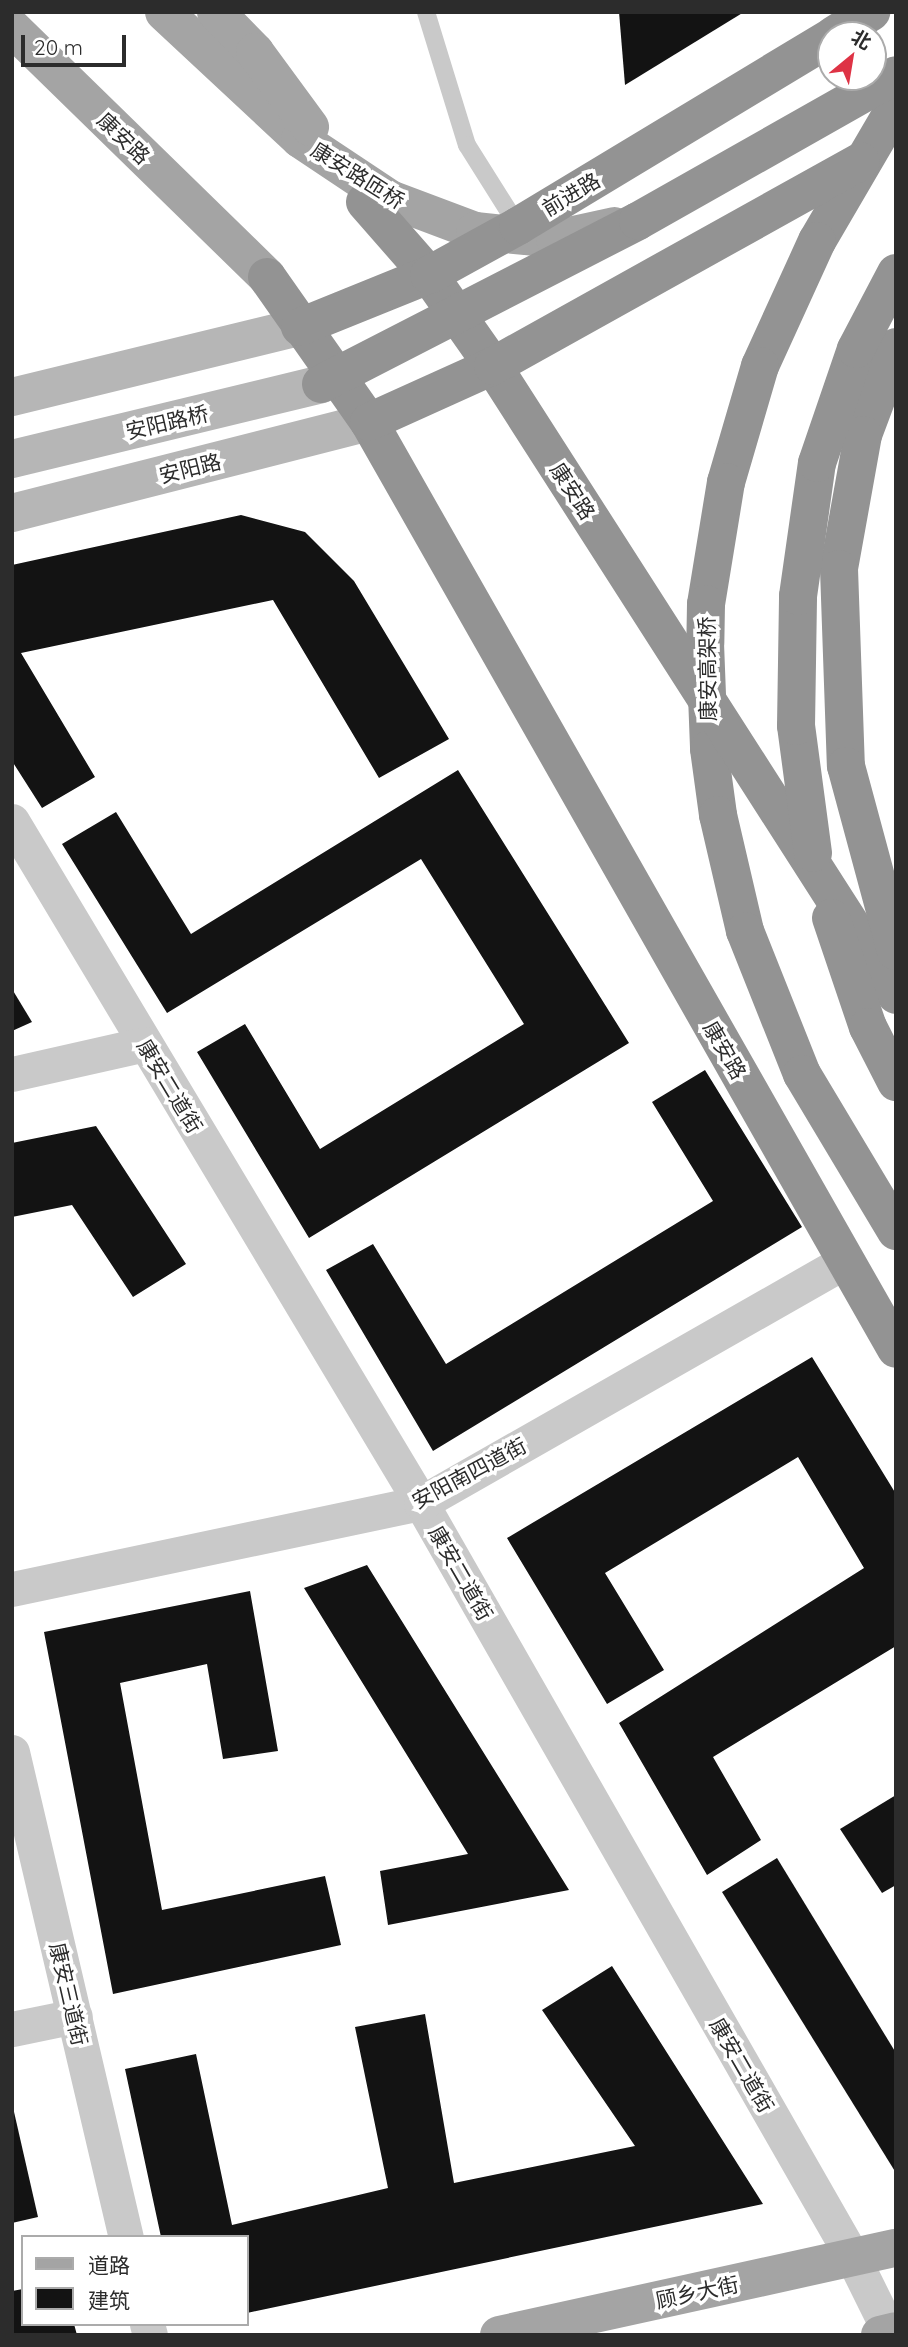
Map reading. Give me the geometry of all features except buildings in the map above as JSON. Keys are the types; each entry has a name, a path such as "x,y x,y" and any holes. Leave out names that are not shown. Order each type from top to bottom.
{"highway":[{"name":"前进路","path":"300,327 429,275 518,226 817,45"},
{"path":"321,384 638,221 896,75"},
{"name":"康安高架桥","path":"896,106 817,241 760,366 726,482 706,604 705,643 716,802 745,931 802,1074 896,1231"},
{"path":"369,422 493,366 896,141"},
{"name":"康安路","path":"365,202 429,275 493,366 896,995"},
{"path":"896,273 856,349 817,463 798,596 796,726 806,829 840,951 868,1027 896,1082"},
{"name":"康安路","path":"267,277 369,422 896,1349"},
{"path":"896,347 863,435 839,569 846,766 896,951"}],"main road":[{"name":"康安路匝桥","path":"164,12 300,139 390,199 475,231 555,239 638,221"},
{"name":"康安路","path":"216,12 255,52 365,202"},
{"name":"康安路","path":"12,28 267,277"},
{"path":"12,397 300,327"},
{"name":"安阳路桥","path":"12,459 321,384"},
{"name":"安阳路","path":"12,513 369,422"},
{"name":"顾乡大街","path":"499,2335 896,2248"}],"street":[{"name":"康安二道街","path":"12,821 421,1503 853,2258 889,2333"},
{"path":"12,1074 145,1044"},
{"name":"安阳南四道街","path":"12,1588 421,1503 845,1261"},
{"name":"康安三道街","path":"12,1752 127,2235"},
{"path":"12,2029 75,2016"}],"lane":[{"path":"426,12 467,145 518,226"}]}
